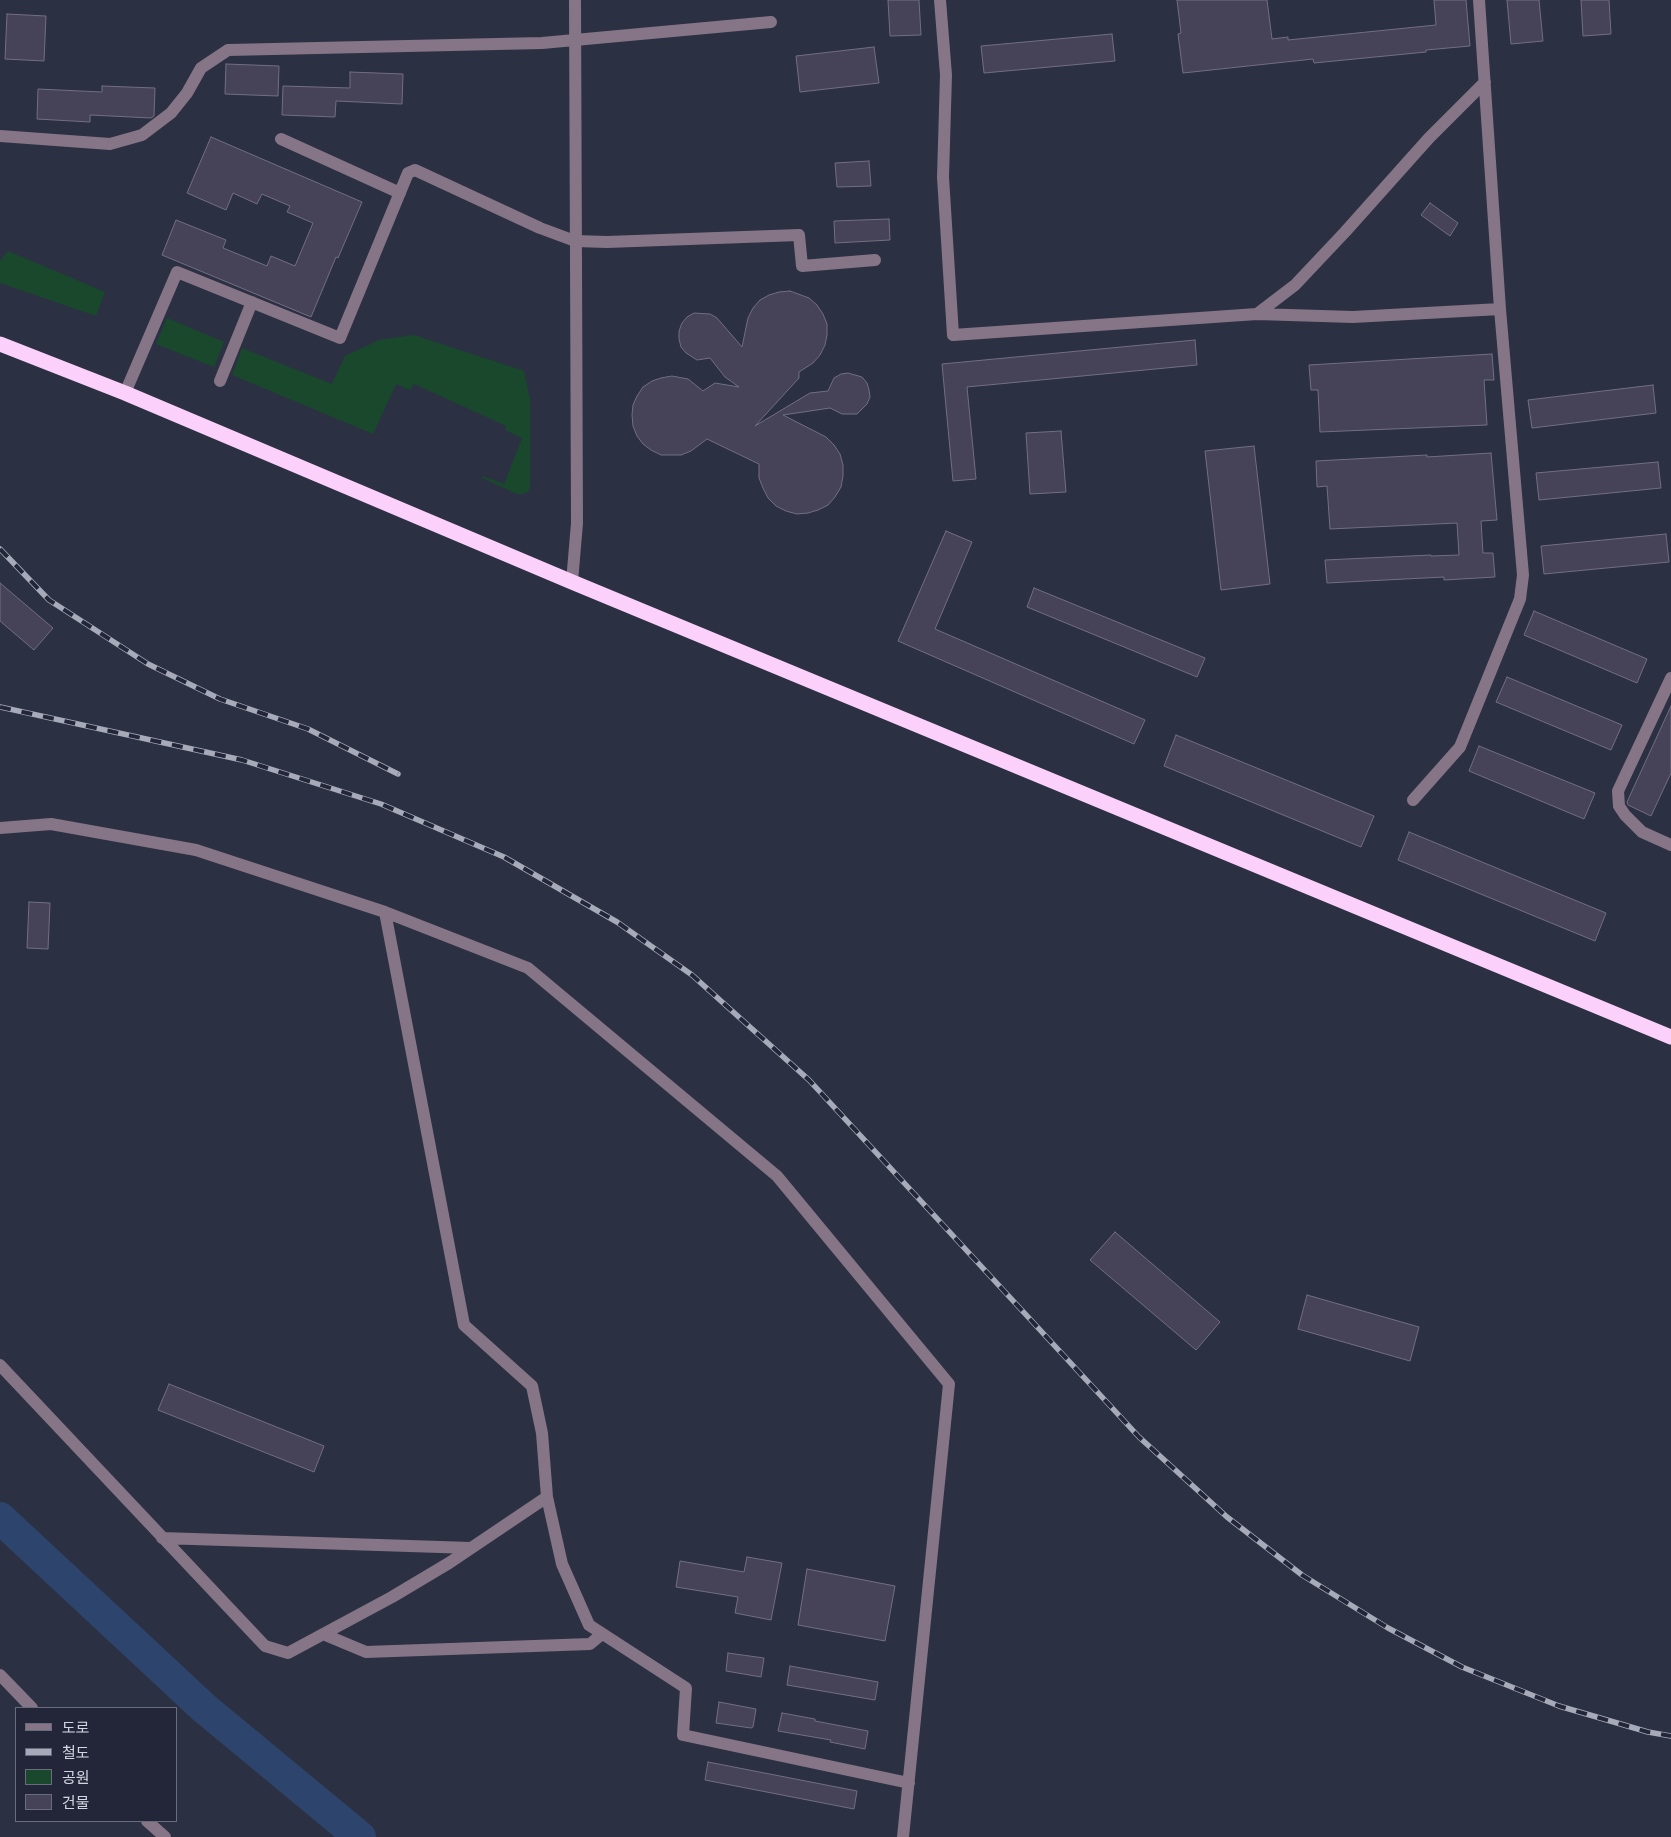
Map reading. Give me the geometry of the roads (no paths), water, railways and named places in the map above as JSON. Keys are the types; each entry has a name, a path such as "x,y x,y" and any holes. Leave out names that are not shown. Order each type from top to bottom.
{"highway":[{"path":"0,344 125,394 572,582 1671,1037"}],"street":[{"path":"572,582 577,523 575,0"},
{"path":"940,0 946,75 943,177 953,335 1257,314 1353,318 1500,309"},
{"path":"1413,800 1460,746 1520,599 1523,575 1500,309 1479,0"},
{"path":"0,136 110,144 142,135 171,113 187,93 201,68 228,50 542,43 771,22"},
{"path":"1257,314 1295,285 1430,138 1485,82"},
{"path":"281,139 400,193"},
{"path":"125,394 177,272 340,338 408,173 415,170 540,228 575,241 607,242 799,235 802,266 875,260"},
{"path":"220,381 252,302"},
{"path":"1671,678 1618,791 1619,806 1625,815 1642,832 1671,845"},
{"path":"0,828 51,824 196,850 385,912 528,968 777,1176 949,1384 903,1837"},
{"path":"385,912 464,1325 532,1386 542,1433 547,1498 562,1564 588,1625 686,1688 683,1735 909,1783"},
{"path":"0,1366 264,1646 288,1653 392,1597 547,1498"},
{"path":"162,1538 471,1548"},
{"path":"323,1634 366,1652 590,1644 602,1634"},
{"path":"0,1675 31,1707"},
{"path":"148,1822 166,1837"}],"waterway":[{"path":"0,1518 204,1708 360,1837"}],"railway":[{"path":"0,549 49,600 148,664 220,699 308,729 398,774"},
{"path":"0,707 242,760 381,804 504,857 617,922 692,975 809,1080 1139,1437 1227,1517 1302,1575 1388,1628 1462,1667 1559,1706 1648,1732 1671,1736"}]}
